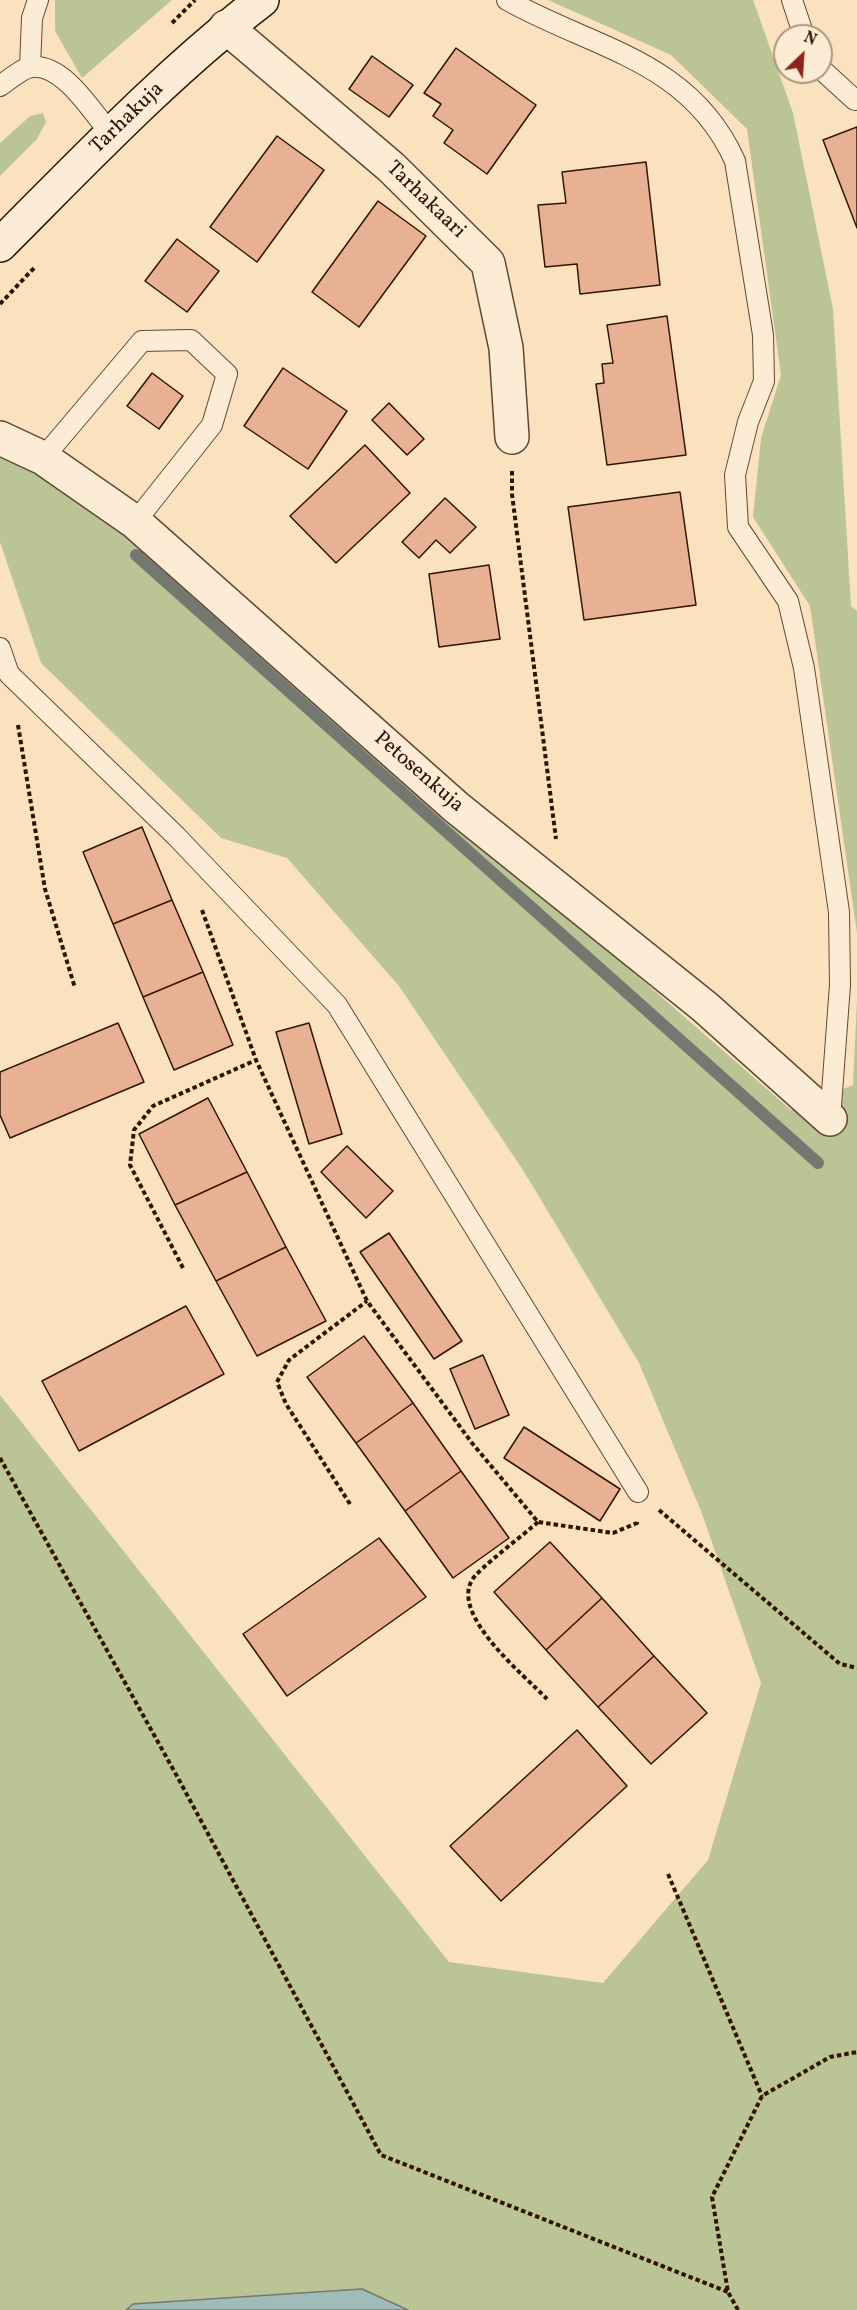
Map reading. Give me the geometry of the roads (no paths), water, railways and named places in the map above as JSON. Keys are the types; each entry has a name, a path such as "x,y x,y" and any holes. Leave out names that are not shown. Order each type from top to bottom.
{"street":[{"name":"Tarhakuja","path":"0,245 111,134 226,27 262,0"},
{"name":"Tarhakaari","path":"226,27 391,167 488,263 506,348 512,437"},
{"name":"Petosenkuja","path":"0,438 43,458 135,522 456,807 705,1007 830,1119"}],"lane":[{"path":"30,67 32,18 38,0"},
{"path":"507,0 643,62 699,104 723,135 735,161 763,335 764,381 748,422 735,475 738,527 788,601 806,680 839,912 840,985 830,1119"},
{"path":"792,0 800,24"},
{"path":"0,86 30,67 49,69 64,79 111,134"},
{"path":"833,80 855,100"},
{"path":"43,458 142,341 191,340 227,374 212,425 135,522"},
{"path":"0,648 9,674 176,836 337,1005 638,1492"}],"water":[{"path":"362,2289 408,2310 126,2310 133,2304"}],"waterway":[{"path":"136,555 818,1163"}]}
